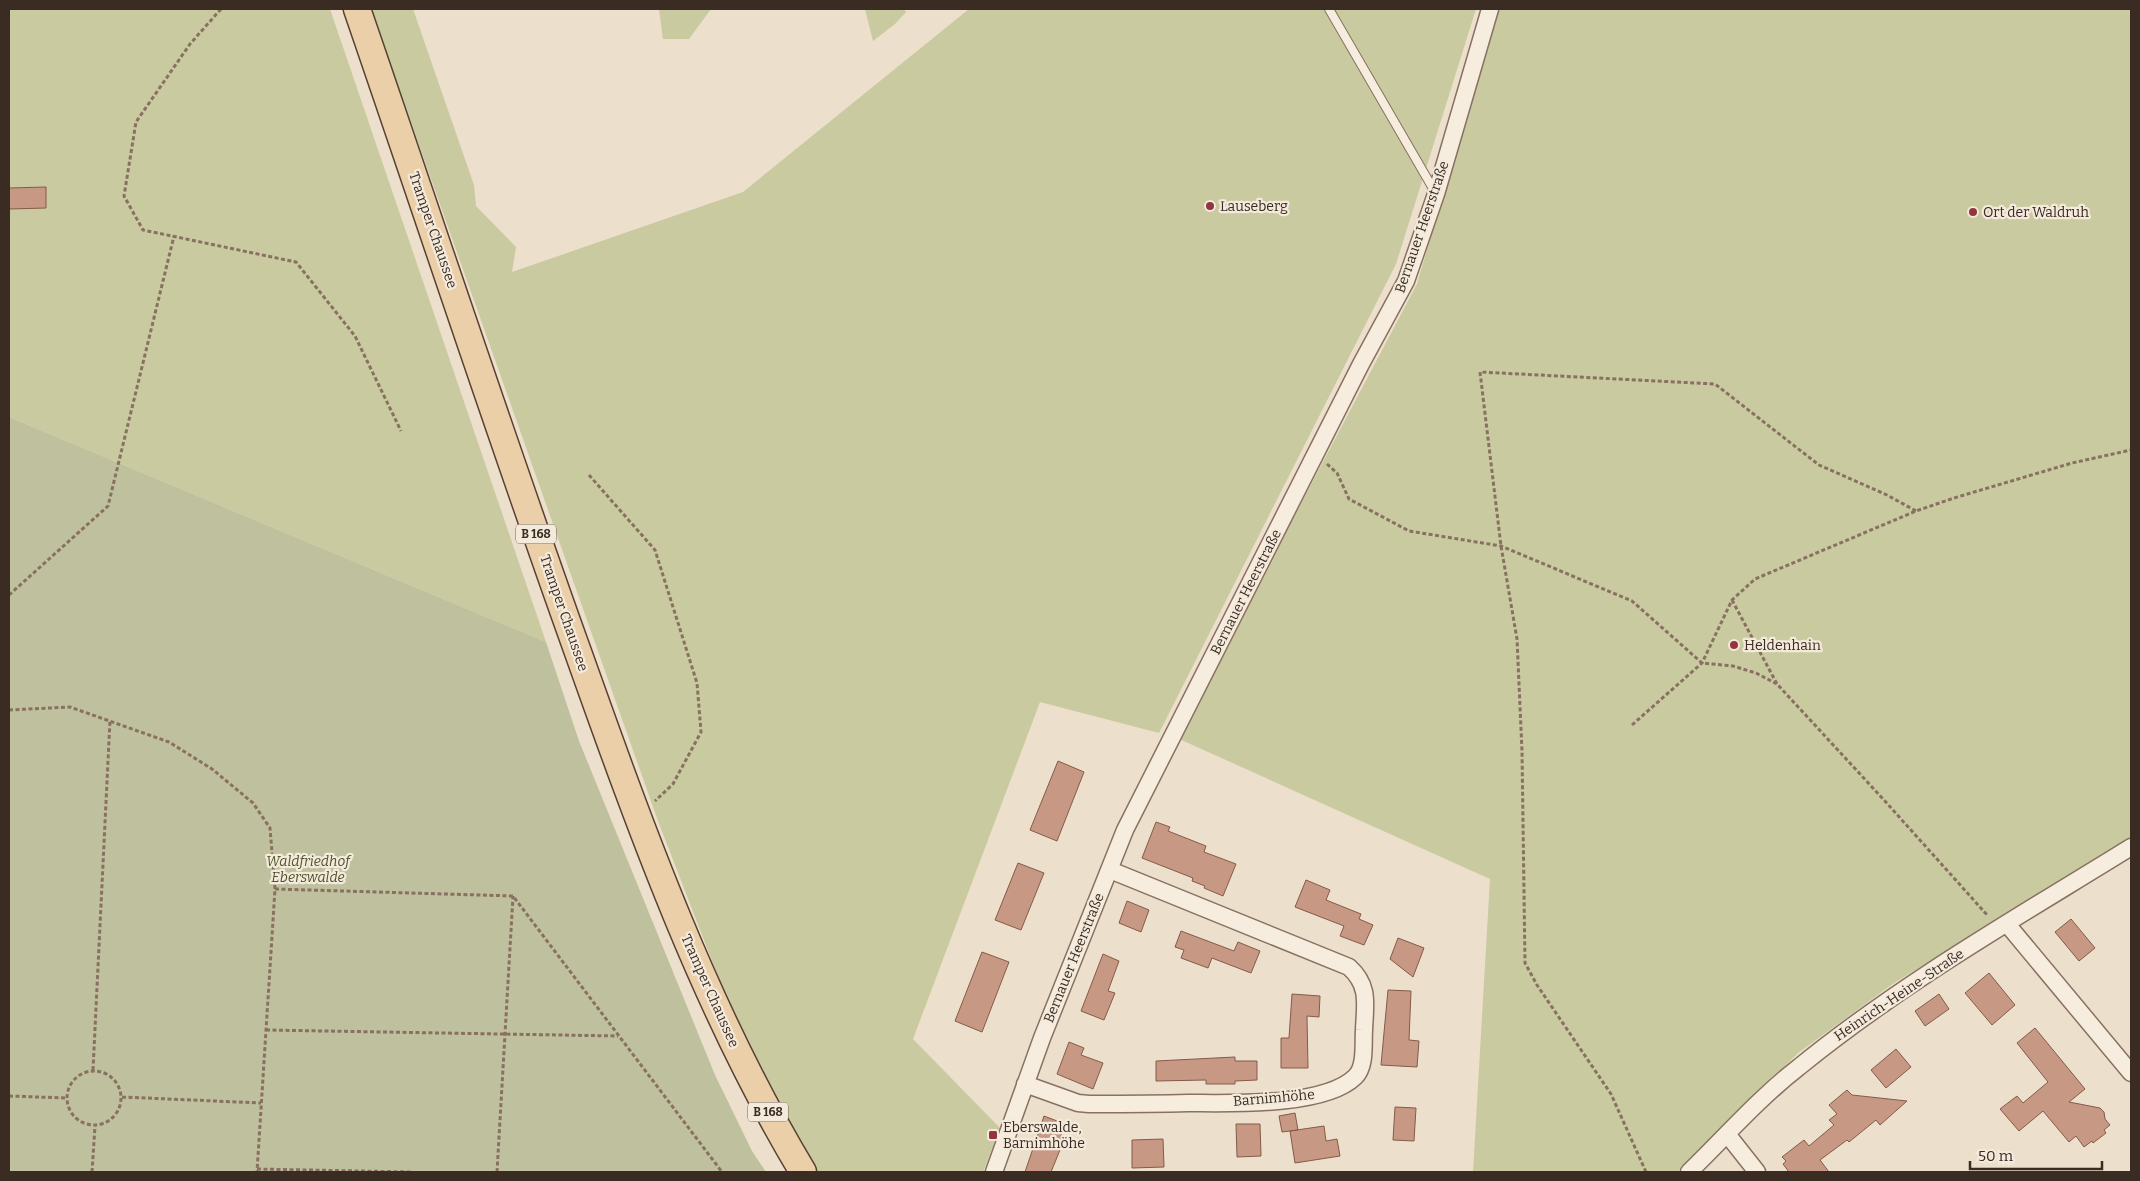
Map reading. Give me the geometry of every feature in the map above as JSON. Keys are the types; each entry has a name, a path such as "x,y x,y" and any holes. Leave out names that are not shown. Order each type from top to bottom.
{"main road":[{"name":"Tramper Chaussee","path":"357,9 554,587 634,809 695,958 736,1051 776,1127 803,1172"}],"street":[{"name":"Bernauer Heerstraße","path":"994,1172 1025,1084 1125,830 1361,364 1406,282 1436,194 1490,9"},
{"name":"Heinrich-Heine-Straße","path":"1689,1172 1797,1068 1856,1022 2002,927 2131,847"},
{"name":"Barnimhöhe","path":"1025,1084 1078,1103 1089,1104 1252,1102 1324,1093 1341,1087 1356,1076 1363,1060 1365,992 1359,975 1350,966 1110,870"},
{"path":"2002,927 2131,1073"},
{"path":"1727,1134 1757,1172"}],"lane":[{"path":"1329,9 1436,194"}],"path":[{"path":"221,9 190,44 136,122 124,196 143,230 296,262 355,336 401,431"},
{"path":"9,595 108,506 174,236"},
{"path":"1646,1172 1612,1094 1537,985 1525,963 1522,751 1517,640 1501,546 1480,372 1715,384 1818,465 1886,495 1916,511"},
{"path":"1632,726 1702,662 1732,600 1755,579 1916,511 2072,463 2131,450"},
{"path":"1327,464 1337,473 1350,499 1409,531 1501,546 1632,601 1702,662 1733,666 1756,673 1777,684"},
{"path":"589,475 655,550 697,683 701,732 673,784 656,800 634,809"},
{"path":"1732,600 1777,684 1992,920 2002,927"},
{"path":"9,710 70,707 169,742 212,769 253,803 270,828 275,890 257,1171 411,1172"},
{"path":"93,1070 110,720"},
{"path":"275,890 513,896"},
{"path":"497,1172 513,896"},
{"path":"513,896 722,1172"},
{"path":"266,1030 619,1036"},
{"path":"93,1070 104,1072 112,1077 119,1085 122,1097 117,1114 104,1124 95,1126 85,1124 75,1118 70,1113 66,1098 68,1087 76,1077 93,1070"},
{"path":"9,1096 66,1098"},
{"path":"122,1097 260,1103"},
{"path":"92,1172 95,1126"}],"green space":[{"path":"9,9 330,9 546,642 9,417"},
{"path":"371,9 413,9 474,185 476,206 516,247 512,272 743,192 969,9 1476,9 1396,264 1159,733 1040,702 913,1039 1000,1128 983,1172 815,1172 748,1054 658,821"},
{"path":"659,9 711,9 689,39 663,39"},
{"path":"865,9 904,9 906,12 895,24 873,41"},
{"path":"1497,9 2131,9 2131,839 1894,983 1798,1053 1678,1172 1473,1172 1490,879 1177,738 1417,284"},
{"name":"Waldfriedhof Eberswalde","path":"9,417 546,642 579,741 715,1075 752,1151 766,1172 9,1172"}],"building":[{"path":"46,187 46,208 9,209 9,188"},
{"path":"1058,761 1084,772 1057,841 1030,830"},
{"path":"1156,822 1170,827 1168,831 1206,846 1204,852 1236,864 1223,896 1192,881 1193,878 1142,858"},
{"path":"1018,863 1044,873 1021,930 995,920"},
{"path":"1306,880 1330,890 1326,900 1361,914 1359,919 1373,925 1364,945 1340,936 1344,926 1295,907"},
{"path":"1127,901 1149,910 1141,932 1119,923"},
{"path":"2071,919 2095,948 2079,961 2055,932"},
{"path":"1181,931 1234,951 1238,942 1260,951 1251,973 1212,958 1208,968 1181,958 1184,950 1175,947"},
{"path":"1398,938 1424,948 1413,977 1390,959"},
{"path":"982,952 1009,962 982,1032 955,1021"},
{"path":"1103,954 1119,961 1108,991 1115,993 1104,1020 1081,1011"},
{"path":"1989,973 2015,1005 1992,1025 1965,993"},
{"path":"1388,990 1411,991 1409,1040 1419,1041 1417,1067 1381,1065"},
{"path":"1292,994 1320,996 1319,1017 1307,1016 1308,1068 1281,1068 1281,1038 1289,1038"},
{"path":"1939,994 1949,1009 1925,1026 1915,1011"},
{"path":"2035,1028 2085,1089 2069,1102 2100,1108 2104,1112 2105,1119 2110,1125 2104,1130 2106,1133 2093,1143 2092,1141 2084,1147 2076,1136 2069,1142 2043,1111 2019,1131 2000,1109 2017,1096 2023,1103 2048,1082 2017,1043"},
{"path":"1069,1042 1084,1048 1081,1055 1103,1063 1093,1089 1057,1074"},
{"path":"1896,1049 1911,1067 1886,1088 1871,1070"},
{"path":"1235,1057 1235,1061 1257,1061 1257,1080 1235,1081 1235,1084 1206,1084 1206,1080 1156,1081 1156,1061"},
{"path":"1847,1090 1852,1095 1907,1101 1880,1125 1876,1120 1849,1142 1847,1140 1820,1160 1829,1172 1789,1172 1783,1164 1786,1161 1782,1157 1804,1140 1809,1146 1834,1125 1829,1120 1837,1114 1829,1105"},
{"path":"1395,1107 1416,1108 1414,1141 1393,1140"},
{"path":"1295,1113 1298,1130 1282,1132 1279,1116"},
{"path":"1044,1116 1065,1124 1060,1139 1064,1140 1051,1172 1025,1172"},
{"path":"1236,1124 1260,1124 1261,1156 1237,1157"},
{"path":"1324,1126 1326,1141 1337,1139 1340,1156 1295,1163 1290,1131"},
{"path":"1163,1139 1164,1167 1132,1168 1132,1140"}],"place":[{"name":"Lauseberg","path":"1210,206"},
{"name":"Ort der Waldruh","path":"1973,212"},
{"name":"Heldenhain","path":"1734,645"},
{"name":"Eberswalde, Barnimhöhe","path":"993,1135"}]}
